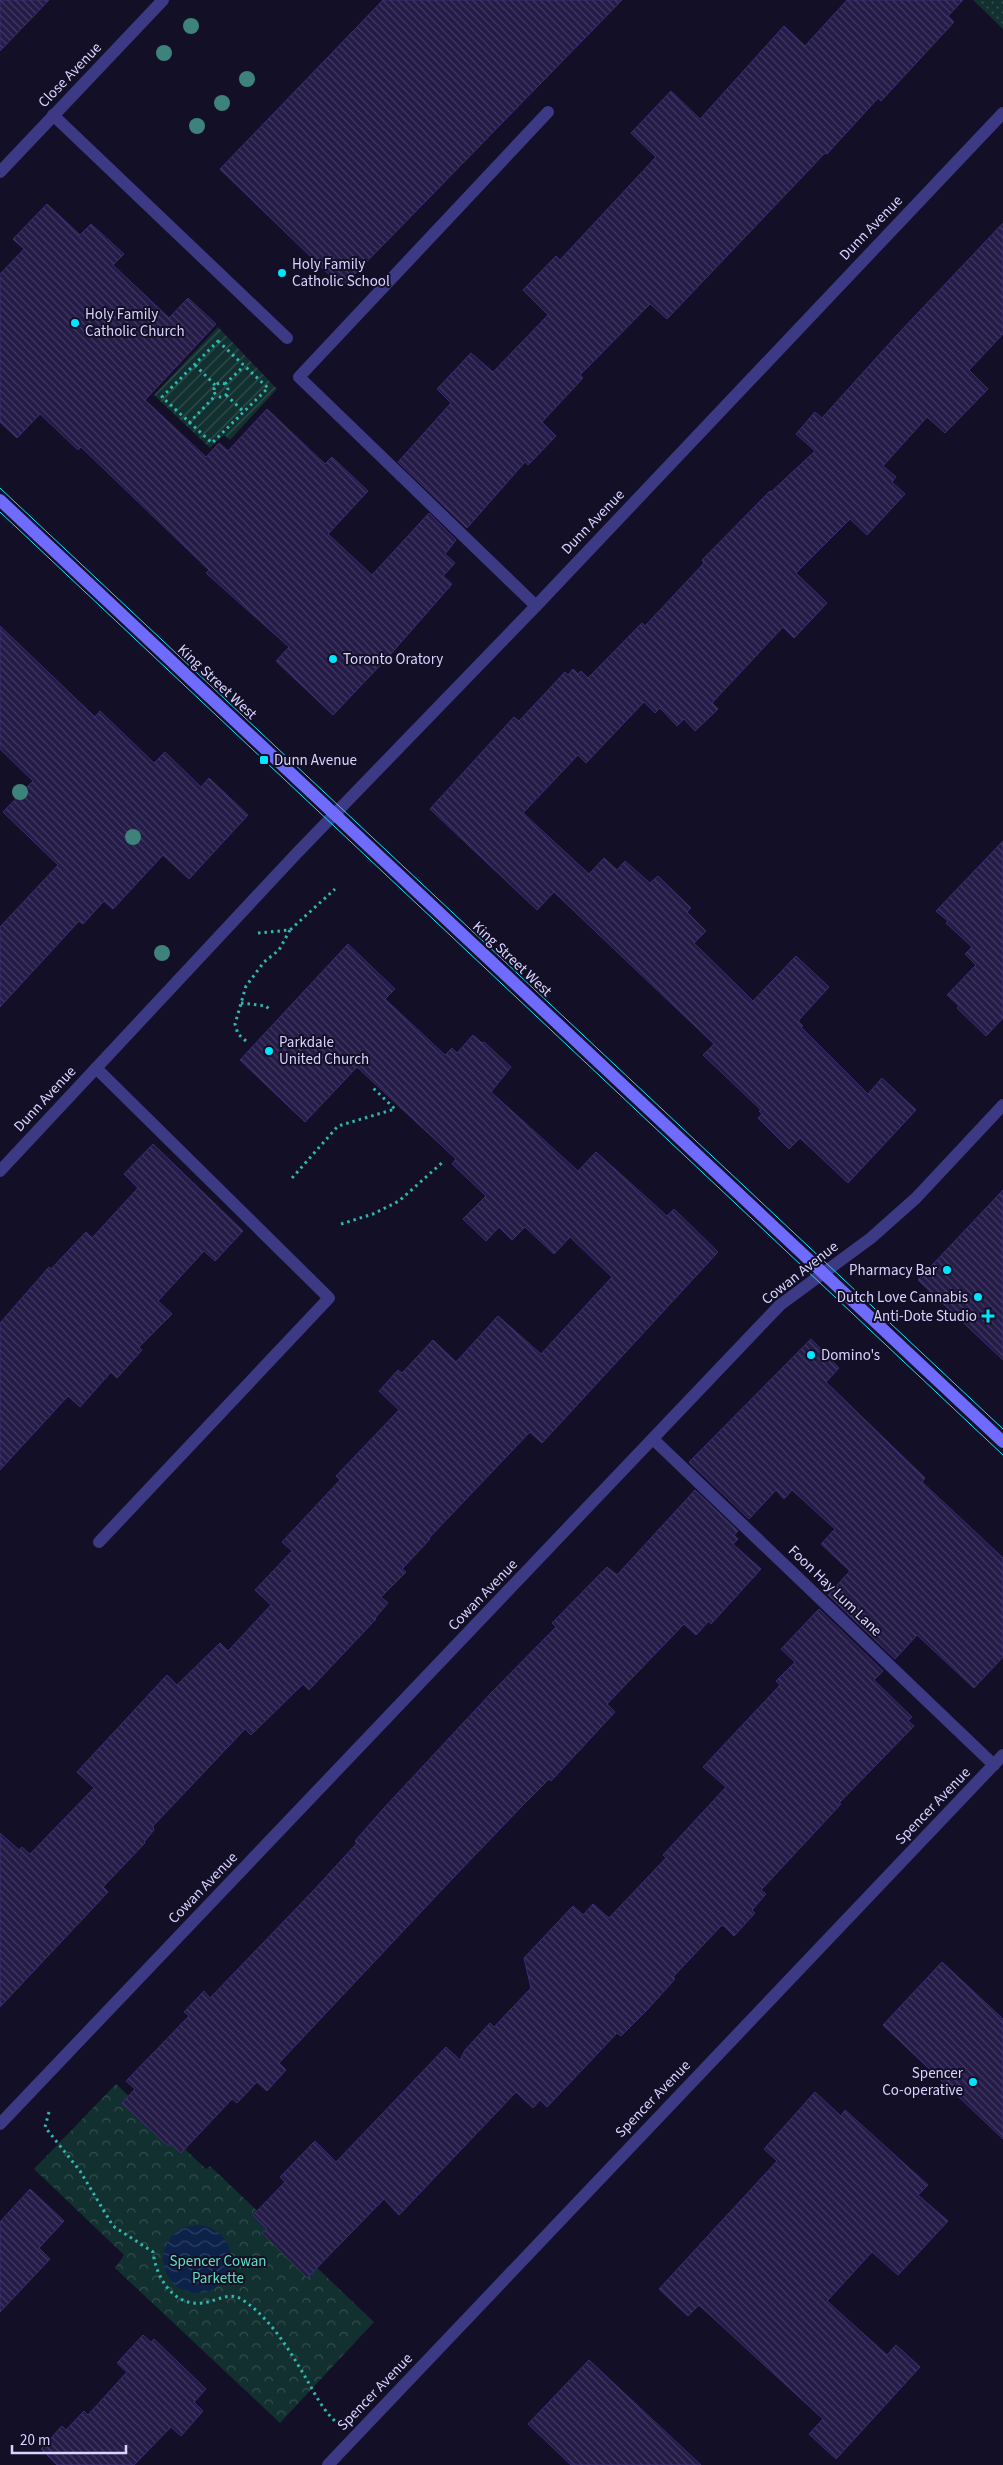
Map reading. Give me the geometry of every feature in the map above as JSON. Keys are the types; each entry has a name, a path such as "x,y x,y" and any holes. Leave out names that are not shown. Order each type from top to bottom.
{"main road":[{"name":"King Street West","path":"0,500 1003,1442"}],"street":[{"name":"Close Avenue","path":"0,172 163,0"},
{"path":"536,606 299,377 548,112"},
{"name":"Dunn Avenue","path":"0,1171 334,814 536,606 1003,113"},
{"path":"53,115 287,338"},
{"path":"96,1068 329,1298 99,1542"},
{"name":"Cowan Avenue","path":"0,2124 780,1306 872,1238 916,1198 1003,1105"},
{"name":"Foon Hay Lum Lane","path":"654,1440 999,1760"},
{"name":"Spencer Avenue","path":"328,2465 999,1760"}],"path":[{"path":"218,341 268,388 212,443 162,398 195,365 218,341"},
{"path":"195,365 215,385"},
{"path":"225,384 244,366"},
{"path":"221,382 225,384 228,390 226,395 221,398 213,390 215,385 221,382"},
{"path":"189,423 216,395"},
{"path":"226,395 244,412"},
{"path":"246,1041 238,1034 236,1024 246,986 264,962 279,950 290,930 335,889"},
{"path":"250,934 290,930"},
{"path":"242,1003 266,1006 271,1011"},
{"path":"292,1178 338,1126 395,1109 370,1086"},
{"path":"341,1224 373,1214 399,1201 444,1161"},
{"path":"39,2083 51,2100 45,2127 80,2171 113,2226 153,2252 154,2266 159,2276 177,2298 196,2304 227,2296 243,2300 267,2322 282,2340 321,2404 352,2439"}],"green space":[{"path":"973,0 1003,0 1003,29"},
{"path":"218,327 277,389 230,440 224,435 210,448 154,395"},
{"name":"Spencer Cowan Parkette","path":"116,2084 206,2169 210,2166 374,2322 280,2423 115,2268 124,2255 34,2169"}],"water":[{"path":"190,2225 204,2225 216,2230 226,2240 231,2252 231,2266 226,2278 216,2288 204,2293 190,2293 178,2288 168,2278 163,2266 163,2252 168,2240 178,2230"}],"building":[{"path":"0,0 49,0 0,51"},
{"path":"383,0 622,0 342,287 220,169"},
{"path":"847,0 963,0 948,16 954,22 881,101 878,98 827,154 825,153 667,319 650,304 580,375 583,378 542,422 556,436 528,465 525,462 467,528 398,462 451,403 437,389 471,353 493,372 548,315 523,290 556,256 560,260 656,157 631,133 671,91 700,119 784,26 805,46"},
{"path":"47,204 80,235 91,224 124,254 113,265 169,318 188,298 216,324 145,400 206,457 219,443 228,451 267,409 325,464 332,457 368,491 328,534 372,575 429,513 456,540 445,554 455,563 443,576 452,584 389,656 333,715 276,661 289,647 206,573 209,570 81,447 78,450 40,414 17,438 0,422 0,274 24,249 13,239"},
{"path":"1003,223 1003,334 969,370 988,389 945,433 927,417 883,466 896,477 892,482 905,494 867,535 850,519 796,573 827,603 794,638 783,627 712,703 718,709 695,731 684,719 677,726 660,708 655,713 644,702 586,763 578,755 523,813 589,874 604,858 617,870 625,861 650,883 658,876 691,908 687,912 706,931 694,943 753,1001 796,956 829,987 798,1021 803,1026 801,1027 868,1094 882,1078 916,1110 848,1183 800,1138 789,1149 758,1118 762,1114 759,1111 761,1110 703,1055 714,1044 554,892 537,910 430,809 514,717 519,721 565,672 568,675 573,669 578,674 581,671 588,678 642,623 645,626 704,563 702,560 770,491 815,451 796,434 815,412 822,418"},
{"path":"0,626 95,717 100,711 154,763 165,752 201,787 209,778 248,815 189,879 163,855 113,909 104,901 83,924 79,921 0,1007 0,927 58,865 3,812 33,781 0,749"},
{"path":"1003,841 1003,1018 986,1036 957,1008 959,1006 947,995 976,965 965,954 972,947 936,911"},
{"path":"348,944 395,989 385,999 445,1055 452,1048 457,1053 473,1035 482,1043 484,1042 511,1067 491,1092 578,1171 596,1152 667,1216 674,1209 718,1252 542,1443 530,1432 429,1538 402,1569 406,1572 381,1597 388,1603 376,1619 309,1690 303,1684 251,1735 245,1729 153,1826 154,1830 145,1843 103,1887 108,1892 0,2007 0,1833 19,1850 22,1847 30,1854 94,1788 77,1772 167,1675 177,1685 220,1643 228,1651 271,1605 255,1590 292,1551 282,1542 340,1480 336,1476 399,1410 379,1391 398,1370 402,1373 433,1340 456,1362 498,1316 541,1354 612,1277 570,1237 554,1254 525,1227 512,1240 499,1227 486,1241 463,1219 486,1196 452,1164 456,1159 357,1067 305,1122 240,1060"},
{"path":"153,1144 243,1231 215,1261 204,1251 158,1301 172,1314 139,1347 142,1350 117,1378 111,1372 80,1407 68,1396 0,1470 0,1323 49,1267 51,1269 86,1232 92,1238 138,1188 124,1174"},
{"path":"1003,1190 1003,1360 918,1280"},
{"path":"811,1339 839,1368 826,1382 925,1478 922,1482 1003,1558 1003,1657 974,1688 917,1635 895,1659 828,1595 850,1571 821,1544 835,1529 792,1490 784,1499 776,1490 749,1519 689,1462"},
{"path":"695,1490 738,1531 734,1535 738,1539 733,1544 761,1569 711,1624 709,1621 696,1635 684,1624 607,1704 615,1712 551,1781 549,1779 453,1878 279,2063 286,2070 267,2091 257,2082 237,2103 232,2099 181,2153 170,2143 168,2146 122,2103 135,2089 126,2081 189,2016 184,2012 204,1991 210,1998 313,1891 357,1843 355,1841 383,1809 492,1692 556,1627 552,1623 607,1567 617,1575"},
{"path":"819,1609 883,1671 874,1680 912,1717 908,1721 914,1726 839,1803 841,1804 761,1890 766,1894 752,1910 755,1913 734,1936 723,1925 720,1927 673,1977 675,1979 647,2010 621,2036 617,2033 547,2107 540,2100 533,2108 516,2092 399,2215 384,2199 307,2278 262,2233 267,2229 253,2215 285,2182 280,2177 315,2141 336,2162 446,2047 460,2060 465,2050 490,2023 494,2027 531,1988 524,1958 573,1906 583,1915 593,1904 609,1918 666,1858 663,1855 726,1787 703,1767 780,1685 776,1681 795,1662 781,1649"},
{"name":"Spencer Co-operative","path":"942,1962 1003,2019 1003,2139 883,2025"},
{"path":"815,2092 841,2116 845,2110 928,2185 918,2195 948,2221 898,2275 872,2252 827,2301 887,2355 896,2345 920,2367 836,2459 809,2434 823,2419 699,2305 688,2316 659,2289 777,2161 764,2149"},
{"path":"30,2189 64,2221 39,2248 50,2259 0,2312 0,2222"},
{"path":"143,2335 151,2342 154,2339 206,2389 194,2402 203,2411 181,2436 171,2427 134,2465 57,2465 41,2449 62,2426 66,2430 84,2411 88,2415 127,2372 117,2363"},
{"path":"589,2360 701,2465 571,2465 528,2424"}],"tram line":[{"path":"0,488 1003,1429"},
{"path":"0,512 1003,1455"}],"place":[{"name":"Holy Family Catholic School","path":"282,273"},
{"name":"Holy Family Catholic Church","path":"75,323"},
{"name":"Toronto Oratory","path":"333,659"},
{"name":"Dunn Avenue","path":"264,760"},
{"name":"Parkdale United Church","path":"269,1051"},
{"name":"Pharmacy Bar","path":"947,1270"},
{"name":"Dutch Love Cannabis","path":"978,1297"},
{"name":"Anti-Dote Studio","path":"988,1316"},
{"name":"Domino's","path":"811,1355"},
{"name":"Spencer Co-operative","path":"973,2082"}]}
